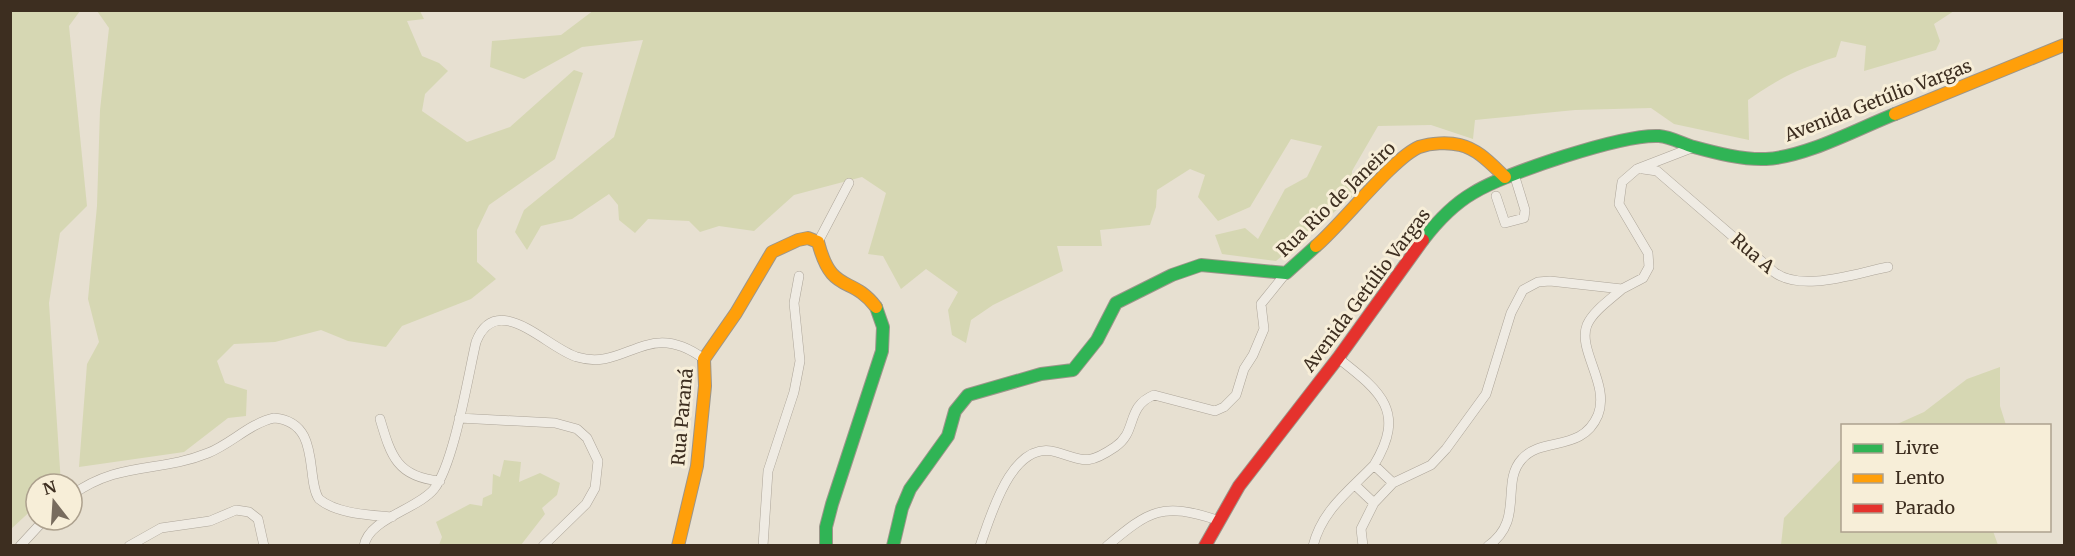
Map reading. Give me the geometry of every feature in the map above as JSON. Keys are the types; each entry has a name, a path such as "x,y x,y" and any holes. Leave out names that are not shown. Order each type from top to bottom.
{"street":[{"name":"Avenida Getúlio Vargas","path":"1205,546 1217,520 1239,486 1338,358 1434,227 1471,194 1509,176 1630,138 1660,136 1694,147 1747,158 1767,159 1797,153 2064,45"},
{"name":"Rua Rio de Janeiro","path":"893,546 902,508 910,489 948,436 955,411 968,395 1041,374 1073,370 1097,340 1116,303 1172,275 1201,265 1286,273 1327,237 1398,163 1417,148 1434,143 1461,146 1509,176"},
{"path":"1488,546 1507,524 1516,471 1522,459 1538,450 1577,438 1586,432 1598,414 1601,392 1587,342 1587,325 1622,289 1643,278 1649,267 1646,246 1619,204 1622,182 1637,169 1694,147"},
{"name":"Rua A","path":"1637,169 1657,171 1774,272 1791,282 1809,282 1888,267"},
{"path":"1496,196 1505,224 1524,219 1525,210 1509,176"},
{"path":"826,546 826,527 832,504 871,383 880,365 884,340 880,322 871,301 831,276 818,242 849,183"},
{"name":"Rua Paraná","path":"678,546 697,466 705,386 704,359 736,314 772,252 798,240 808,238 818,242"},
{"path":"980,546 1012,473 1021,459 1031,453 1054,451 1077,460 1087,461 1105,453 1117,446 1126,436 1137,406 1154,395 1215,411 1224,407 1236,395 1244,369 1264,329 1262,304 1286,273"},
{"path":"763,546 768,471 794,392 800,361 794,303 799,276"},
{"path":"1363,546 1361,529 1374,503 1393,483 1431,465 1446,449 1486,394 1511,314 1523,290 1538,282 1550,281 1622,289"},
{"path":"364,546 366,537 378,526 429,494 440,480 459,418 477,337 485,328 497,321 516,323 574,357 592,361 663,341 676,343 704,359"},
{"path":"1313,546 1317,532 1329,510 1374,465 1386,444 1389,424 1387,411 1378,390 1338,358"},
{"path":"84,488 102,477 122,470 189,460 212,452 274,418 297,429 309,448 319,500 333,507 362,514 393,517"},
{"path":"459,418 555,423 577,429 587,438 598,461 595,488 586,504 543,546"},
{"path":"380,419 390,451 401,467 423,479 440,480"},
{"path":"1374,465 1393,483"},
{"path":"1355,485 1374,503"},
{"path":"129,546 161,528 210,521 236,510 249,512 258,519 264,546"},
{"path":"1107,546 1142,519 1164,510 1188,510 1217,520"},
{"path":"20,546 33,532"}],"green space":[{"path":"11,10 80,11 69,26 87,206 60,233 49,303 60,472 24,472 24,517 11,529"},
{"path":"594,10 1954,11 1934,24 1940,41 1936,50 1864,71 1866,46 1841,41 1836,57 1790,74 1770,85 1748,100 1749,140 1674,124 1651,108 1575,110 1475,120 1473,139 1431,125 1378,126 1352,171 1352,197 1276,261 1222,254 1215,235 1245,228 1258,239 1285,189 1307,177 1322,146 1291,139 1250,207 1218,221 1198,197 1205,175 1190,169 1157,190 1156,207 1150,225 1100,230 1102,246 1057,246 1063,271 993,305 971,320 966,343 952,335 948,310 958,292 926,269 901,289 883,256 868,254 886,193 862,177 794,195 754,231 719,226 700,232 689,221 648,219 635,233 619,220 618,205 609,194 572,219 541,226 527,250 515,232 524,210 614,137 643,40 582,47 524,79 490,67 492,41 561,35"},
{"path":"97,11 420,11 424,19 407,21 422,56 439,63 448,71 425,94 422,111 467,142 510,127 574,70 583,73 555,159 489,205 477,230 477,262 496,279 471,299 402,326 386,347 348,341 321,330 275,342 234,344 217,361 225,383 247,390 246,416 228,418 184,452 79,467 87,364 99,342 88,299 97,206 100,110 109,28"},
{"path":"2000,367 2000,406 2006,424 1897,424 1924,412 1967,379"},
{"path":"1841,459 1841,532 1993,532 1998,545 1781,545 1784,518"},
{"path":"504,460 521,462 519,482 540,473 560,483 557,495 542,508 545,514 521,545 439,545 442,537 436,522 470,504 482,506 483,498 492,494 493,474 500,477"}],"traffic: fast":[{"path":"1423,240 1446,214 1473,193 1511,175 1564,156 1619,141 1659,136 1720,154 1766,159 1814,148 1895,114"},
{"path":"893,546 902,508 910,489 948,436 955,411 968,395 1041,374 1073,370 1097,340 1116,303 1172,275 1201,265 1286,273 1316,246"},
{"path":"826,546 826,527 832,504 882,351 883,327 876,307"}],"traffic: slow":[{"path":"1895,114 2064,45"},
{"path":"1316,246 1382,177 1419,147 1445,143 1467,147 1484,158 1505,177"},
{"path":"678,546 697,466 705,386 704,359 736,313 772,252 798,240 808,238 818,242 823,259 836,278 867,297 876,307"}],"traffic: jam":[{"path":"1205,546 1239,486 1338,358 1423,240"}]}
